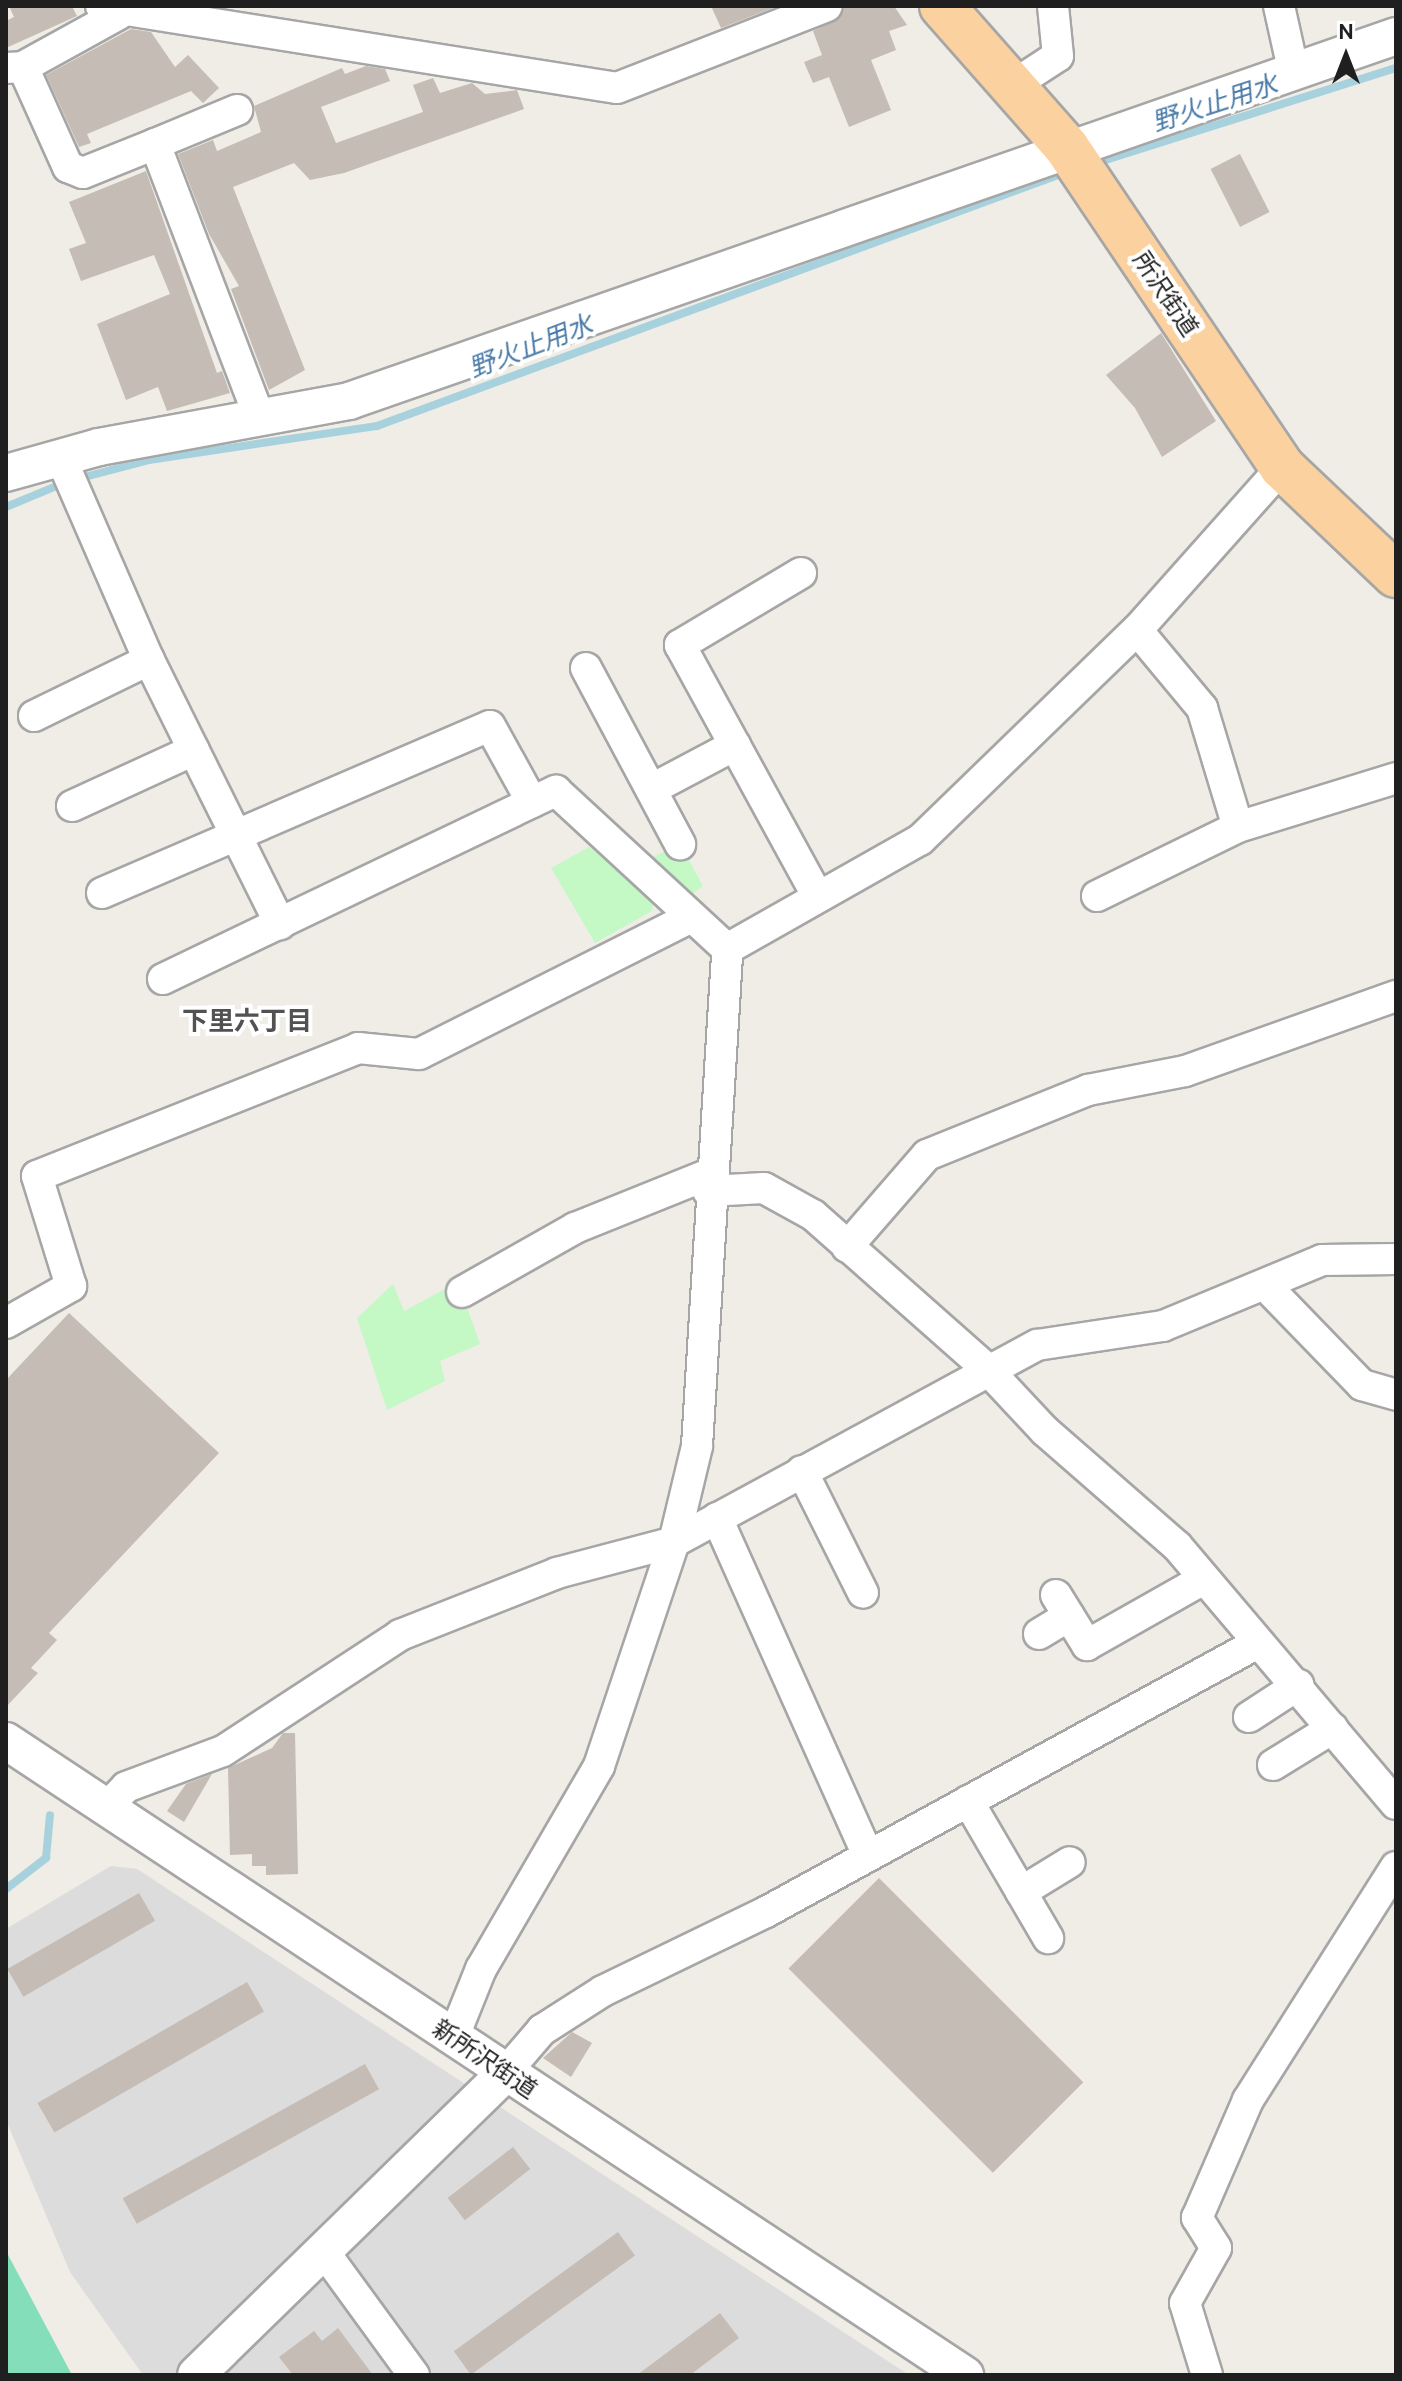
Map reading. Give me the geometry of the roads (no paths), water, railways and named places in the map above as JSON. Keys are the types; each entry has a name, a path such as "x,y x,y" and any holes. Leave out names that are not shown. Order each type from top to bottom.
{"main road":[{"name":"所沢街道","path":"942,6 1015,84 1067,148 1282,467 1396,575"}],"street":[{"path":"237,110 83,173 68,167 14,67 110,10 617,88 827,6"},
{"path":"1015,84 1058,56 1053,6"},
{"path":"1279,6 1293,69"},
{"path":"6,473 68,475 259,417 349,401 1293,69 1396,36"},
{"path":"155,144 259,417"},
{"path":"727,949 920,840 1137,630 1282,467"},
{"path":"68,475 149,660 280,924"},
{"path":"801,573 680,645 818,897"},
{"path":"1137,630 1202,708 1238,827"},
{"path":"34,716 149,660"},
{"path":"586,668 680,844"},
{"path":"102,893 490,726 532,802"},
{"path":"652,789 735,745"},
{"path":"72,806 194,750"},
{"path":"1097,896 1238,827 1396,778"},
{"path":"163,979 556,791 688,919 727,949"},
{"path":"6,1323 71,1286 37,1176 358,1048 419,1054 688,919"},
{"path":"454,2036 481,1969 599,1766 674,1542 697,1446 709,1183 727,949"},
{"path":"847,1247 927,1155 1088,1090 1185,1071 1396,996"},
{"path":"462,1292 575,1228 709,1183 764,1188 813,1215 986,1368 1045,1431 1126,1495 1256,1644 1298,1685 1396,1804"},
{"path":"105,1809 126,1787 223,1751 400,1635 557,1573 674,1542 986,1368 1037,1345 1163,1326 1266,1286 1322,1260 1396,1259"},
{"path":"1266,1286 1362,1385 1396,1395"},
{"path":"802,1471 863,1593"},
{"path":"717,1518 868,1855"},
{"path":"1039,1634 1062,1606 1087,1645 1200,1581"},
{"path":"196,2375 505,2073 542,2030 603,1991 868,1855 1256,1644"},
{"path":"1249,1717 1298,1685"},
{"path":"1273,1765 1333,1728"},
{"name":"新所沢街道","path":"6,1741 965,2375"},
{"path":"968,1801 1048,1938"},
{"path":"1021,1892 1070,1862"},
{"path":"1207,2375 1185,2303 1216,2248 1197,2218 1248,2100 1396,1867"},
{"path":"322,2249 414,2375"}],"waterway":[{"name":"野火止用水","path":"1093,164 1396,68"},
{"name":"野火止用水","path":"77,479 149,460 377,426 1058,175"},
{"name":"野火止用水","path":"6,507 64,483"},
{"path":"6,1889 46,1858 50,1815"}],"district":[{"name":"下里六丁目","path":"247,1022"}]}
